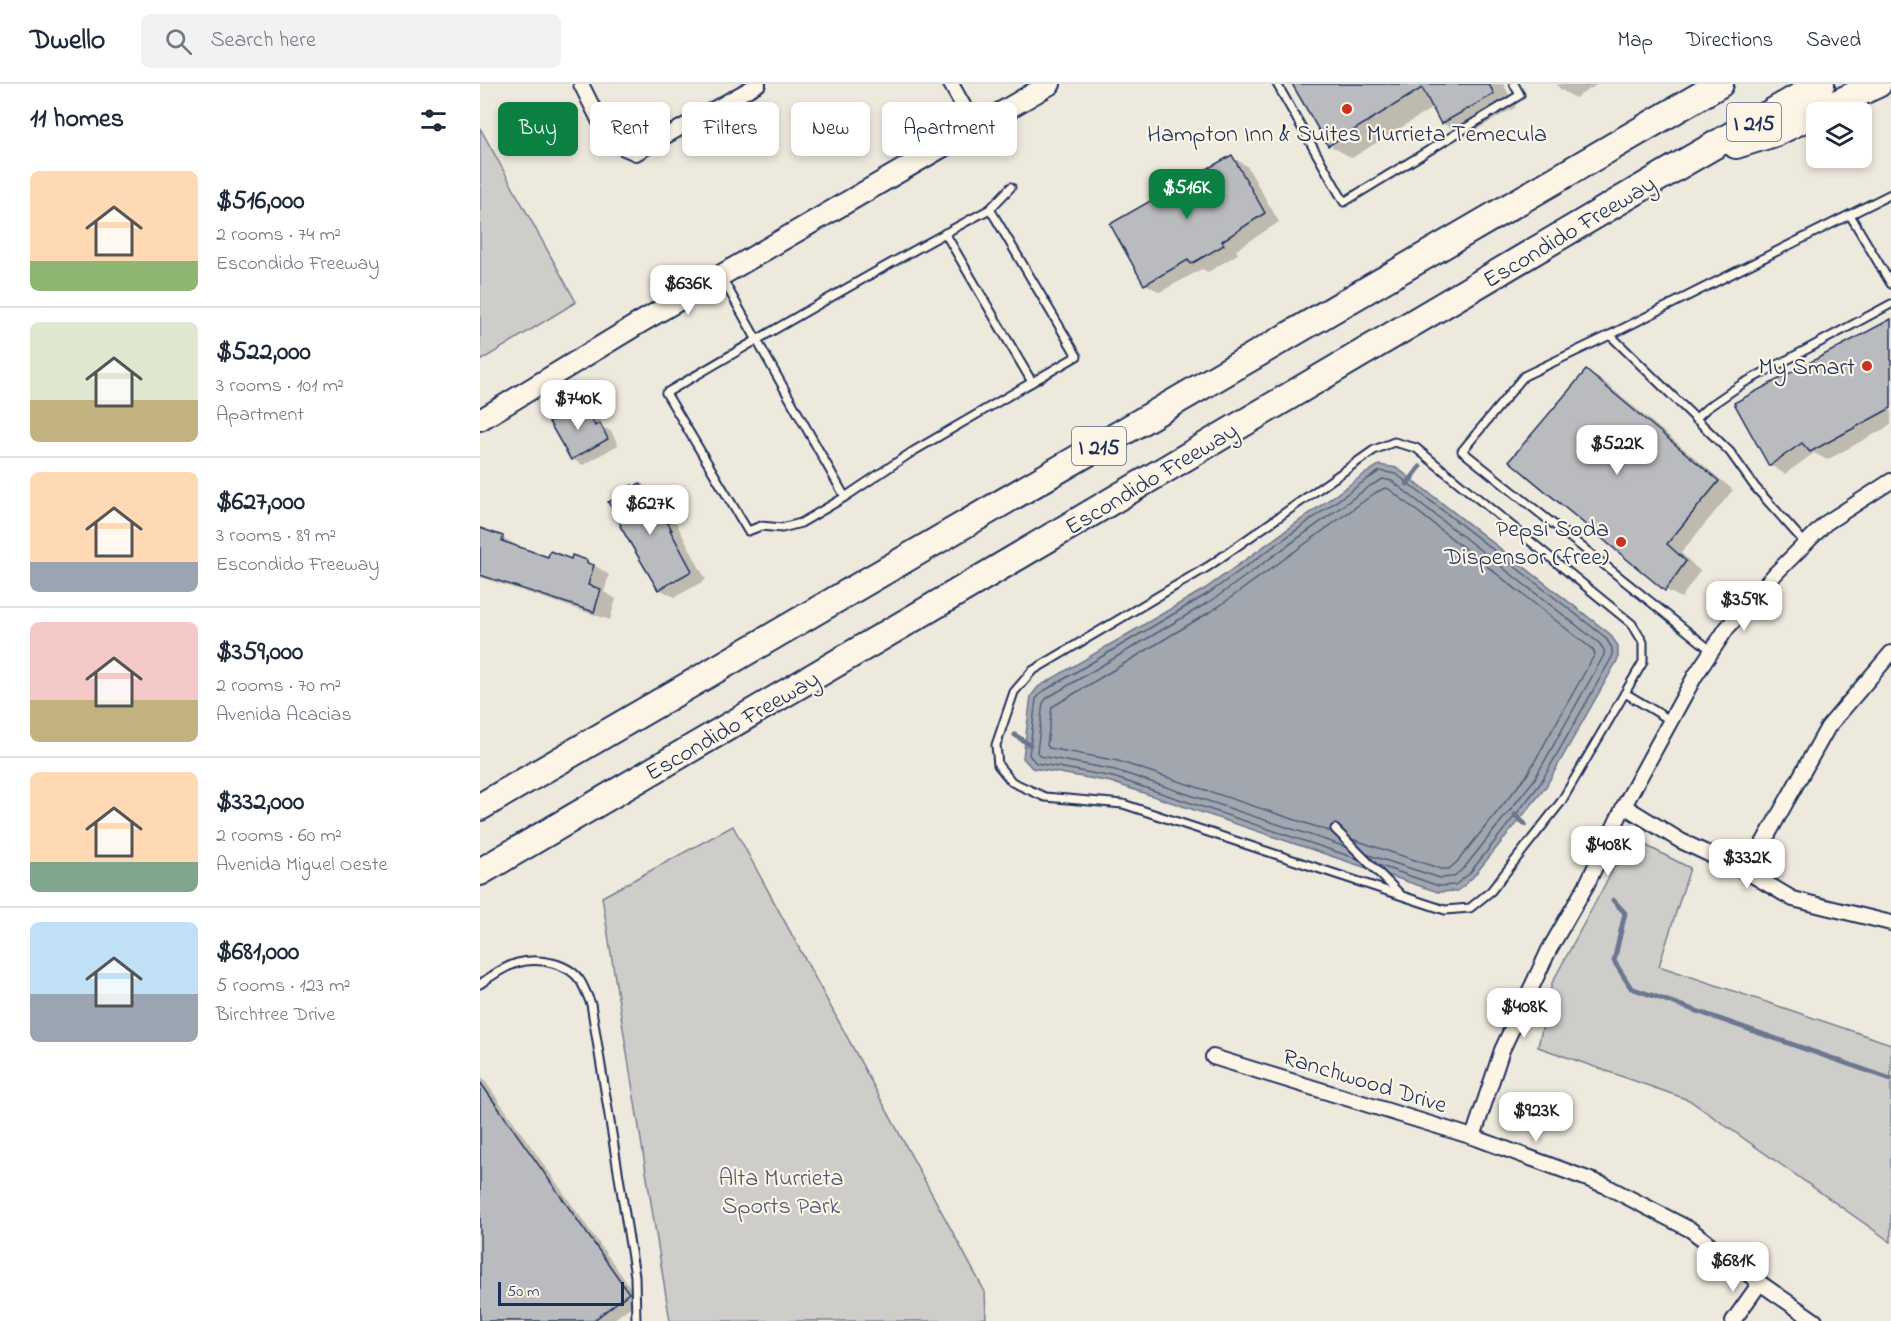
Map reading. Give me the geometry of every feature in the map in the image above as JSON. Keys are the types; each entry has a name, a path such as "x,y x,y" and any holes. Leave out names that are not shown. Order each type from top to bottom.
{"highway":[{"name":"Escondido Freeway","path":"480,807 1719,84"},
{"name":"Escondido Freeway","path":"480,872 1821,84"},
{"path":"1840,102 1878,84"},
{"path":"1687,161 1775,133 1806,118"}],"main road":[{"path":"1017,103 1050,84"},
{"path":"480,420 925,156"}],"street":[{"path":"581,84 603,128 615,144 636,153 758,84"},
{"path":"951,84 961,102"},
{"path":"1473,1137 1502,1050 1550,950 1587,884 1624,806 1695,676 1727,628 1806,543 1826,524 1891,480"},
{"path":"1747,872 1828,727 1891,653"},
{"path":"1624,806 1681,841 1747,872 1793,899 1891,923"},
{"name":"Ranchwood Drive","path":"1214,1057 1473,1137 1604,1185 1691,1230 1760,1283 1815,1321"},
{"path":"1732,1321 1760,1283"}],"lane":[{"path":"1277,84 1344,202 1520,95 1514,84"},
{"path":"990,209 1077,356 912,452 845,497 801,523 782,528 761,526 748,531 666,393 990,209 1011,187"},
{"path":"1712,651 1462,451 1524,376 1891,194"},
{"path":"1850,215 1891,284"},
{"path":"945,233 1032,382"},
{"path":"720,276 845,497"},
{"path":"1695,419 1742,384 1891,304"},
{"path":"1610,335 1730,452 1755,487 1806,543"},
{"path":"1394,442 1416,448 1632,624 1643,642 1643,662 1561,802 1491,891 1470,908 1445,910 1402,896 1123,804 1045,796 1012,782 998,765 996,745 1014,692 1032,671 1209,566 1374,450 1394,442"},
{"path":"1625,693 1670,720"},
{"path":"1335,829 1402,896"},
{"path":"480,984 519,963 542,962 562,965 581,980 591,1004 628,1229 635,1276 636,1321"}],"green space":[{"path":"480,128 576,302 480,361"},
{"name":"Alta Murrieta Sports Park","path":"733,826 985,1292 986,1318 964,1321 670,1321 602,897"},
{"path":"1641,843 1690,868 1659,966 1891,1044 1891,1242 1689,1100 1538,1047 1552,983 1623,851"}],"water":[{"path":"1379,465 1397,468 1610,634 1618,646 1618,659 1545,788 1473,877 1458,891 1438,892 1111,782 1032,768 1023,758 1031,696 1038,687 1206,588"}],"building":[{"name":"Hampton Inn & Suites Murrieta Temecula","path":"1292,84 1489,84 1494,94 1441,124 1422,88 1328,146"},
{"path":"1232,155 1265,213 1222,241 1224,245 1191,264 1188,260 1144,285 1110,224 1154,199 1151,192 1183,174 1187,180"},
{"path":"1891,319 1891,408 1810,452 1802,443 1769,466 1734,403"},
{"path":"1586,370 1719,481 1667,544 1686,561 1665,591 1509,461"},
{"path":"582,402 595,426 600,423 608,439 571,460 549,422"},
{"path":"640,483 672,530 670,530 692,571 658,590 608,502 617,498 615,494"},
{"path":"480,528 503,536 502,541 548,557 550,551 571,559 572,555 594,565 588,585 601,589 594,612 480,575"},
{"path":"480,1082 629,1293 593,1321 480,1321"}],"waterway":[{"path":"1407,484 1420,467"},
{"path":"1015,735 1030,745"},
{"path":"1515,815 1525,824"},
{"path":"1613,900 1625,913 1614,961 1631,988 1891,1079"}],"place":[{"name":"Hampton Inn & Suites Murrieta Temecula","path":"1347,109"},
{"name":"My Smart","path":"1867,366"},
{"name":"Pepsi Soda Dispensor (free)","path":"1621,542"}]}
